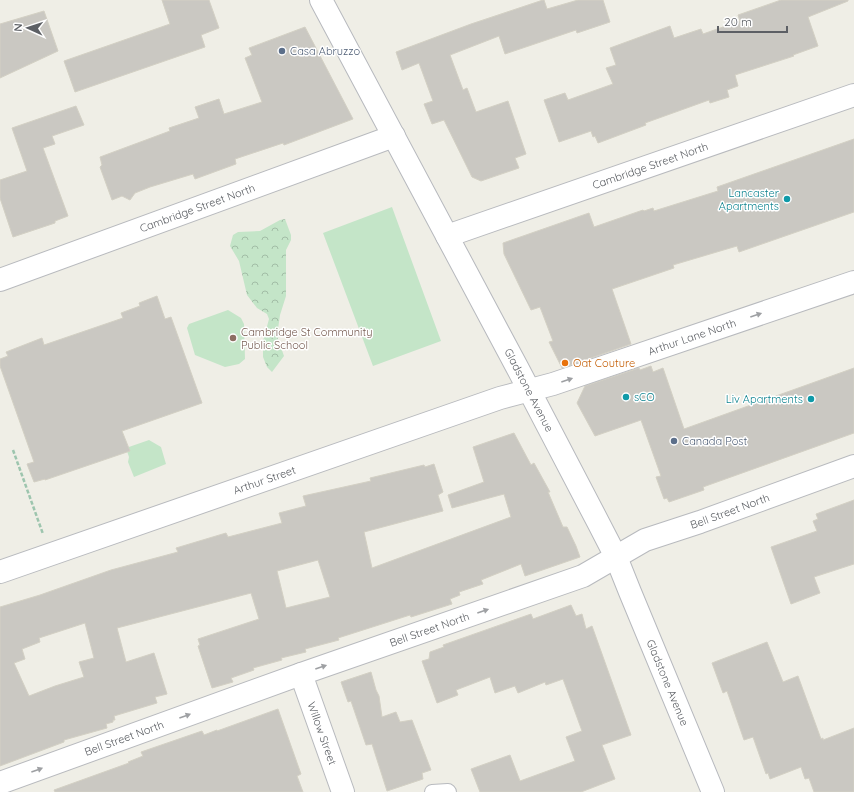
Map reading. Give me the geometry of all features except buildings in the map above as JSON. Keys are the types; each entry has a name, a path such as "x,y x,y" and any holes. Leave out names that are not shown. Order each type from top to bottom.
{"street":[{"name":"Gladstone Avenue","path":"321,0 529,390 616,557 713,792"},
{"name":"Cambridge Street North","path":"447,236 854,95"},
{"name":"Cambridge Street North","path":"0,280 394,136"},
{"name":"Arthur Lane North","path":"529,390 553,384 854,282"},
{"name":"Arthur Street","path":"0,572 500,398 529,390"},
{"name":"Bell Street North","path":"0,783 301,674 583,576 645,540 700,522 854,466"},
{"name":"Willow Street","path":"301,674 343,792"}],"lane":[{"path":"432,792 449,792"}],"path":[{"path":"14,450 44,538"}],"green space":[{"path":"392,207 441,341 373,366 323,233"},
{"path":"285,219 291,235 291,240 286,250 286,296 280,315 277,336 284,356 272,372 267,367 263,357 263,341 269,319 267,314 257,308 247,295 239,261 230,246 233,235 238,232 260,231 280,220"},
{"path":"228,310 241,318 244,324 245,359 239,364 225,367 195,355 187,328 189,324"},
{"path":"149,440 161,447 166,464 134,477 128,462 129,457 126,448"}],"place":[{"name":"Casa Abruzzo","path":"282,51"},
{"name":"Lancaster Apartments","path":"787,199"},
{"name":"Cambridge St Community Public School","path":"233,338"},
{"name":"Oat Couture","path":"565,363"},
{"name":"sCO","path":"626,397"},
{"name":"Liv Apartments","path":"811,399"},
{"name":"Canada Post","path":"674,441"}]}
